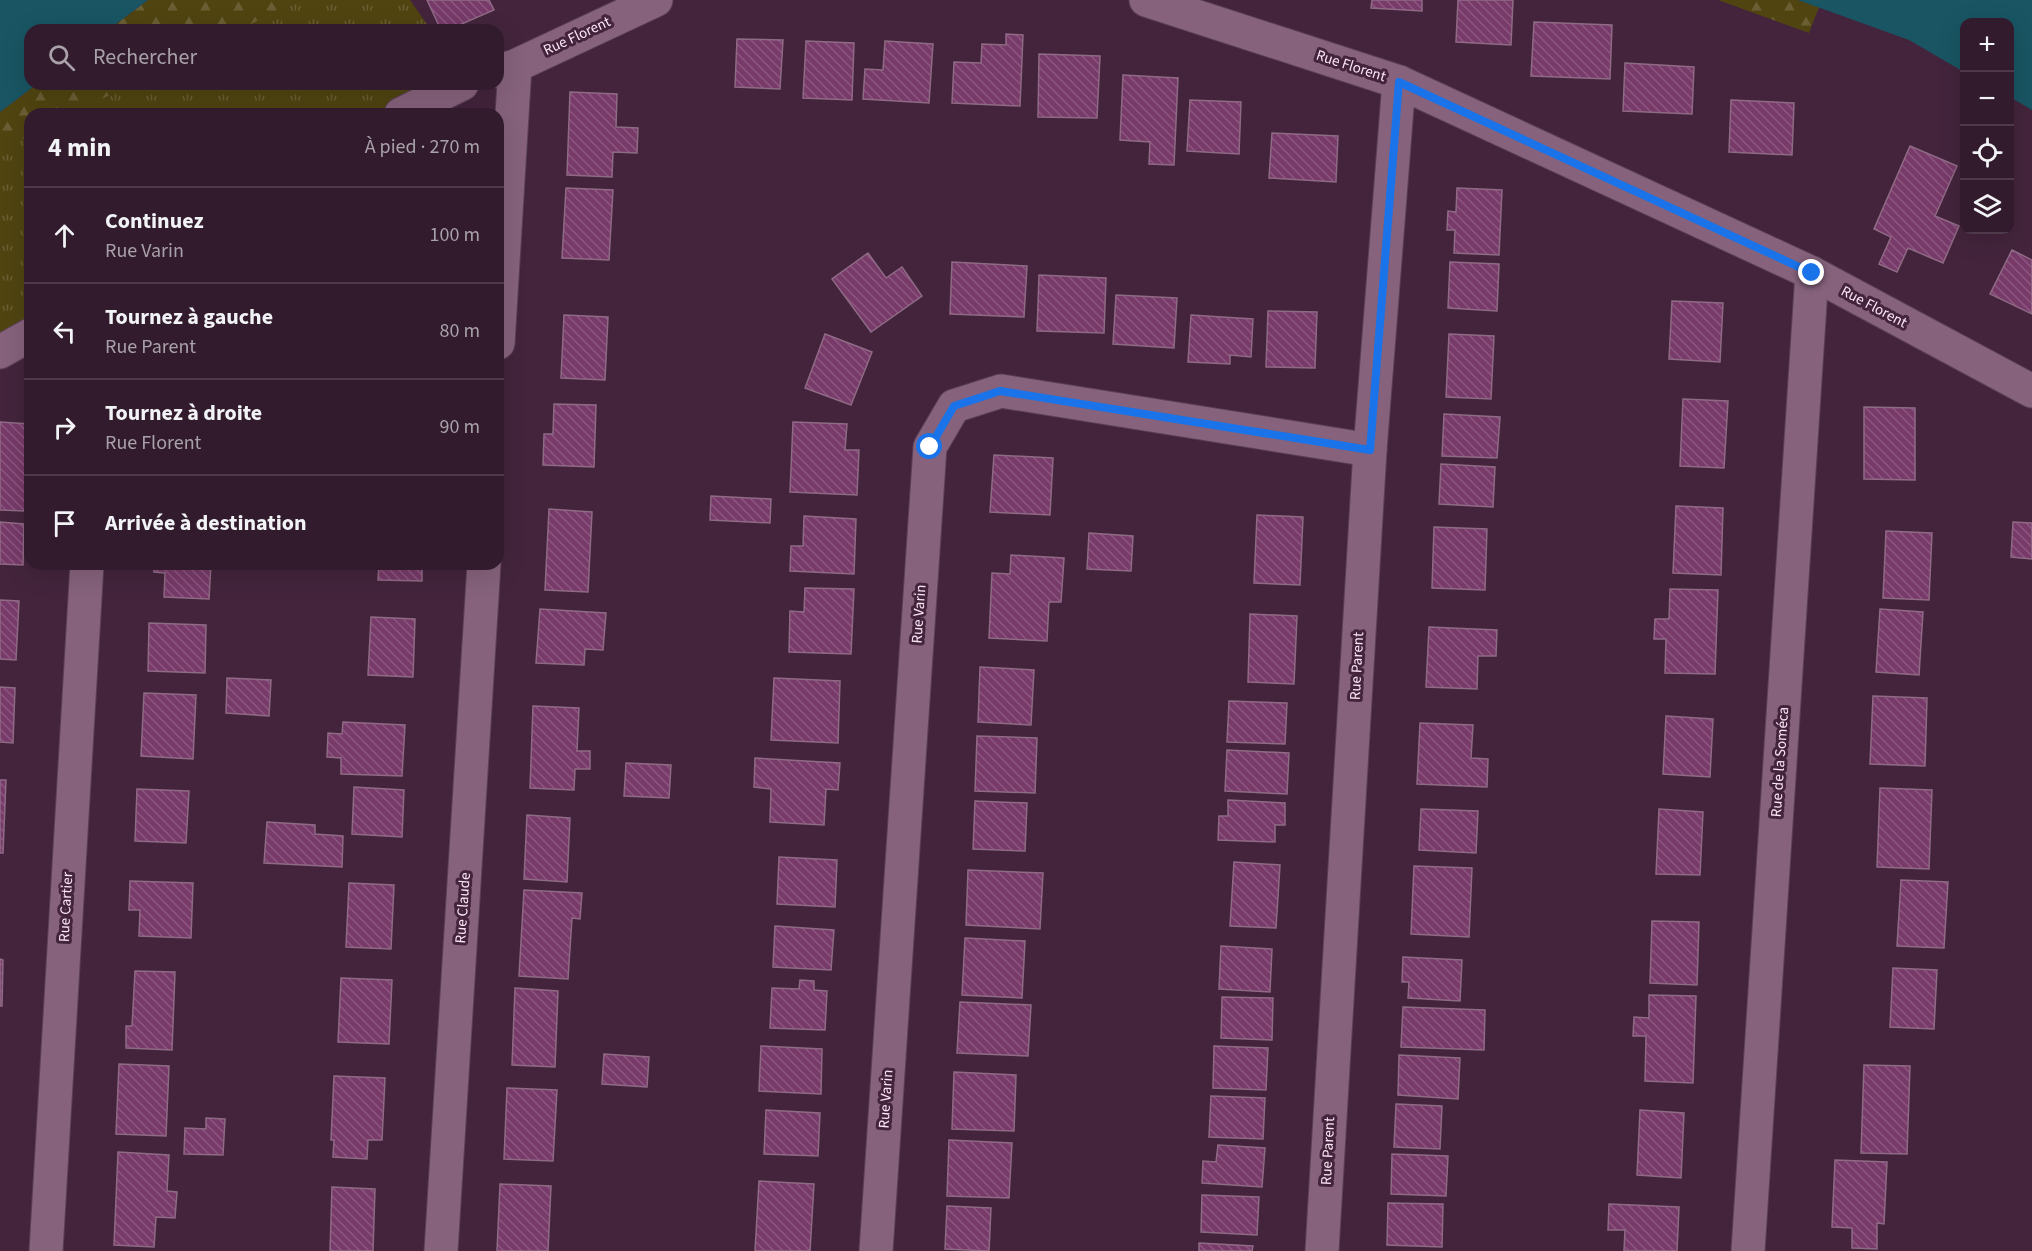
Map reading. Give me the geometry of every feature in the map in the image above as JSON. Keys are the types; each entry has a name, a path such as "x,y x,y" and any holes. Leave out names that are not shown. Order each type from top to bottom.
{"street":[{"name":"Rue Florent","path":"507,68 656,0"},
{"name":"Rue Florent","path":"1146,0 1399,82 1812,273 2032,391"},
{"path":"504,160 507,68"},
{"name":"Rue Parent","path":"1322,1251 1370,450 1399,82"},
{"path":"413,108 450,90"},
{"name":"Rue de la Soméca","path":"1748,1251 1812,273"},
{"path":"0,352 24,338"},
{"name":"Rue Varin","path":"876,1251 930,447 954,406 1000,391 1370,450"},
{"name":"Rue Cartier","path":"46,1251 87,570"},
{"name":"Rue Claude","path":"441,1251 484,570"}],"green space":[{"path":"148,0 304,0 258,24 116,24"},
{"path":"299,0 410,0 427,24 251,24"},
{"path":"1718,0 1798,0 1819,7 1809,33"},
{"path":"29,90 135,90 101,108 24,108 24,145 0,156 0,112"},
{"path":"120,90 453,90 421,108 84,108"},
{"path":"24,138 24,338 0,352 0,150"}],"water":[{"path":"0,0 148,0 116,24 24,24 24,90 29,90 0,112"},
{"path":"1798,0 2032,0 2032,110 2014,99 2014,18 1960,18 1960,70 1909,40"}],"building":[{"path":"427,0 489,0 494,10 462,24 438,24"},
{"path":"1372,0 1422,0 1422,11 1371,8"},
{"path":"1458,0 1513,0 1511,45 1456,42"},
{"path":"1534,22 1612,25 1610,79 1531,76"},
{"path":"1006,34 1023,35 1020,106 952,103 954,62 981,63 982,44 1006,45"},
{"path":"737,39 783,40 780,89 735,87"},
{"path":"806,41 854,43 852,100 803,98"},
{"path":"885,41 933,44 929,103 863,99 865,69 883,70"},
{"path":"1039,54 1100,56 1097,118 1038,117"},
{"path":"1625,63 1694,67 1692,114 1623,111"},
{"path":"1123,75 1178,78 1174,165 1149,164 1150,142 1120,140"},
{"path":"570,92 617,94 616,127 638,128 637,153 613,152 612,177 567,175"},
{"path":"1190,100 1241,102 1239,154 1187,151"},
{"path":"1731,100 1794,103 1792,155 1729,152"},
{"path":"1272,133 1338,136 1336,182 1269,178"},
{"path":"1910,146 1957,166 1935,216 1959,226 1943,263 1908,248 1897,272 1879,264 1891,237 1874,229"},
{"path":"566,188 613,190 609,260 562,258"},
{"path":"1457,188 1502,190 1499,255 1454,253 1455,230 1447,230 1448,211 1456,212"},
{"path":"2012,250 2032,260 2032,314 1990,294"},
{"path":"868,253 886,278 902,267 922,296 871,332 832,279"},
{"path":"952,262 1027,266 1024,317 950,314"},
{"path":"1450,262 1499,264 1497,311 1448,308"},
{"path":"1039,275 1106,278 1104,333 1037,331"},
{"path":"1116,295 1177,298 1174,348 1113,344"},
{"path":"1672,301 1723,303 1720,362 1669,359"},
{"path":"1268,311 1317,312 1315,368 1266,367"},
{"path":"564,315 608,317 605,380 561,378"},
{"path":"1191,315 1253,319 1251,357 1230,355 1230,364 1188,362"},
{"path":"825,334 872,352 851,405 805,388"},
{"path":"1449,334 1494,336 1491,399 1446,397"},
{"path":"1683,399 1728,401 1724,468 1680,466"},
{"path":"554,404 596,405 594,467 543,465 544,434 553,434"},
{"path":"1864,407 1915,408 1915,480 1864,479"},
{"path":"1444,414 1500,417 1497,458 1442,456"},
{"path":"0,422 24,424 24,511 0,510"},
{"path":"793,422 847,424 845,450 859,450 857,495 790,492"},
{"path":"994,455 1053,458 1050,515 990,512"},
{"path":"1441,464 1495,467 1493,507 1439,504"},
{"path":"711,496 771,499 770,523 710,520"},
{"path":"1676,506 1723,508 1721,575 1673,573"},
{"path":"549,509 592,512 588,592 545,590"},
{"path":"1257,515 1303,517 1300,585 1254,583"},
{"path":"804,516 856,519 854,574 790,571 791,546 803,546"},
{"path":"0,522 24,524 23,565 0,564"},
{"path":"2013,522 2032,523 2032,559 2011,557"},
{"path":"1434,527 1487,529 1485,590 1432,588"},
{"path":"1886,531 1932,533 1929,600 1883,598"},
{"path":"1089,533 1133,536 1131,571 1087,569"},
{"path":"1011,555 1064,558 1061,602 1049,602 1047,641 989,638 992,573 1010,574"},
{"path":"154,570 211,570 209,599 164,597 165,573 154,572"},
{"path":"379,570 422,570 422,581 378,580"},
{"path":"805,588 854,589 851,654 789,652 790,611 804,612"},
{"path":"1670,589 1718,590 1715,674 1665,673 1666,639 1654,639 1655,619 1669,619"},
{"path":"0,600 19,601 16,660 0,659"},
{"path":"540,609 606,613 603,650 585,649 584,665 536,663"},
{"path":"1880,609 1923,612 1919,675 1876,672"},
{"path":"1250,614 1297,616 1294,684 1248,682"},
{"path":"371,617 415,619 413,677 368,675"},
{"path":"149,623 206,625 205,673 148,671"},
{"path":"1429,627 1497,630 1496,656 1478,656 1477,689 1426,687"},
{"path":"980,667 1034,670 1031,725 978,722"},
{"path":"227,678 271,680 269,716 226,713"},
{"path":"774,678 840,681 838,743 771,740"},
{"path":"0,687 15,688 13,743 0,742"},
{"path":"144,693 196,695 193,759 141,756"},
{"path":"1873,696 1927,698 1925,766 1870,764"},
{"path":"1229,701 1287,703 1285,744 1227,742"},
{"path":"533,706 579,708 577,751 590,751 590,769 575,769 574,790 530,788"},
{"path":"1666,716 1713,719 1710,777 1663,774"},
{"path":"343,722 405,725 402,776 341,774 341,758 327,757 328,733 342,734"},
{"path":"1420,723 1473,725 1471,758 1488,759 1487,787 1417,784"},
{"path":"977,736 1037,738 1035,793 975,791"},
{"path":"1227,750 1289,753 1287,794 1225,791"},
{"path":"755,758 840,763 838,790 826,789 824,825 770,822 771,789 754,787"},
{"path":"626,763 671,765 669,798 624,796"},
{"path":"0,780 6,780 3,853 0,853"},
{"path":"354,787 404,790 402,837 352,834"},
{"path":"1880,788 1932,790 1929,869 1877,867"},
{"path":"137,789 189,791 186,843 135,841"},
{"path":"1228,800 1285,803 1285,825 1275,825 1275,842 1218,840 1219,816 1228,816"},
{"path":"975,801 1027,803 1025,851 973,849"},
{"path":"1421,809 1478,811 1476,853 1419,850"},
{"path":"1659,809 1703,812 1700,875 1656,874"},
{"path":"527,815 570,818 567,882 524,879"},
{"path":"267,822 315,825 315,834 343,836 342,867 264,863"},
{"path":"779,857 837,860 835,907 777,904"},
{"path":"1234,862 1280,865 1276,928 1230,926"},
{"path":"1414,866 1472,868 1469,937 1411,934"},
{"path":"968,870 1043,873 1040,929 966,925"},
{"path":"1901,880 1948,882 1944,948 1897,946"},
{"path":"130,881 193,883 191,938 139,936 140,910 129,910"},
{"path":"349,883 394,885 391,949 346,947"},
{"path":"524,890 582,893 580,919 572,918 568,979 519,976"},
{"path":"1652,921 1699,922 1697,985 1650,983"},
{"path":"775,926 834,930 831,970 773,967"},
{"path":"965,938 1025,941 1022,998 962,995"},
{"path":"1221,946 1272,949 1270,992 1219,989"},
{"path":"1403,957 1462,960 1460,1001 1408,998 1409,982 1402,982"},
{"path":"0,959 3,960 2,1006 0,1006"},
{"path":"1893,968 1937,970 1934,1029 1890,1027"},
{"path":"135,971 175,972 172,1050 126,1048 126,1026 132,1026"},
{"path":"341,978 392,980 389,1044 338,1042"},
{"path":"800,980 814,981 814,990 827,991 825,1030 770,1028 772,988 799,989"},
{"path":"515,988 558,991 555,1067 512,1065"},
{"path":"1649,995 1696,996 1693,1083 1645,1081 1646,1036 1633,1036 1634,1017 1649,1018"},
{"path":"1222,997 1273,998 1272,1040 1221,1038"},
{"path":"960,1002 1031,1005 1028,1056 957,1053"},
{"path":"1403,1007 1485,1010 1484,1050 1401,1047"},
{"path":"761,1046 822,1049 821,1094 759,1091"},
{"path":"1214,1046 1268,1048 1266,1090 1213,1088"},
{"path":"604,1054 649,1057 647,1087 602,1084"},
{"path":"1399,1055 1460,1058 1458,1099 1398,1095"},
{"path":"119,1064 169,1066 166,1136 116,1134"},
{"path":"1864,1065 1910,1066 1907,1154 1861,1153"},
{"path":"954,1072 1016,1075 1014,1131 952,1129"},
{"path":"334,1076 385,1078 382,1140 368,1140 367,1159 333,1157 334,1140 331,1140"},
{"path":"507,1088 557,1090 553,1161 504,1159"},
{"path":"1211,1096 1265,1098 1263,1139 1209,1137"},
{"path":"1396,1104 1442,1106 1440,1149 1394,1147"},
{"path":"766,1110 820,1113 818,1156 764,1154"},
{"path":"1640,1110 1684,1113 1681,1178 1637,1175"},
{"path":"206,1118 225,1119 223,1155 184,1154 185,1128 206,1129"},
{"path":"949,1140 1012,1143 1009,1198 947,1196"},
{"path":"1218,1145 1265,1148 1262,1187 1202,1183 1203,1161 1216,1162"},
{"path":"118,1152 169,1155 167,1191 177,1192 175,1218 156,1217 154,1247 114,1245"},
{"path":"1392,1154 1448,1156 1446,1196 1391,1194"},
{"path":"1835,1160 1887,1162 1884,1224 1877,1223 1877,1249 1852,1248 1852,1228 1832,1227"},
{"path":"759,1181 814,1184 810,1251 755,1251"},
{"path":"500,1184 551,1186 548,1251 497,1251"},
{"path":"332,1187 375,1189 373,1251 330,1251"},
{"path":"1202,1195 1259,1197 1257,1235 1201,1232"},
{"path":"1388,1203 1443,1204 1442,1247 1387,1245"},
{"path":"1609,1204 1679,1207 1677,1251 1624,1251 1625,1230 1608,1230"},
{"path":"947,1206 991,1208 989,1251 945,1249"},
{"path":"1199,1243 1253,1246 1252,1251 1199,1251"}],"route":[{"path":"930,447 954,406 1000,391 1370,450 1399,82 1812,273"}]}
